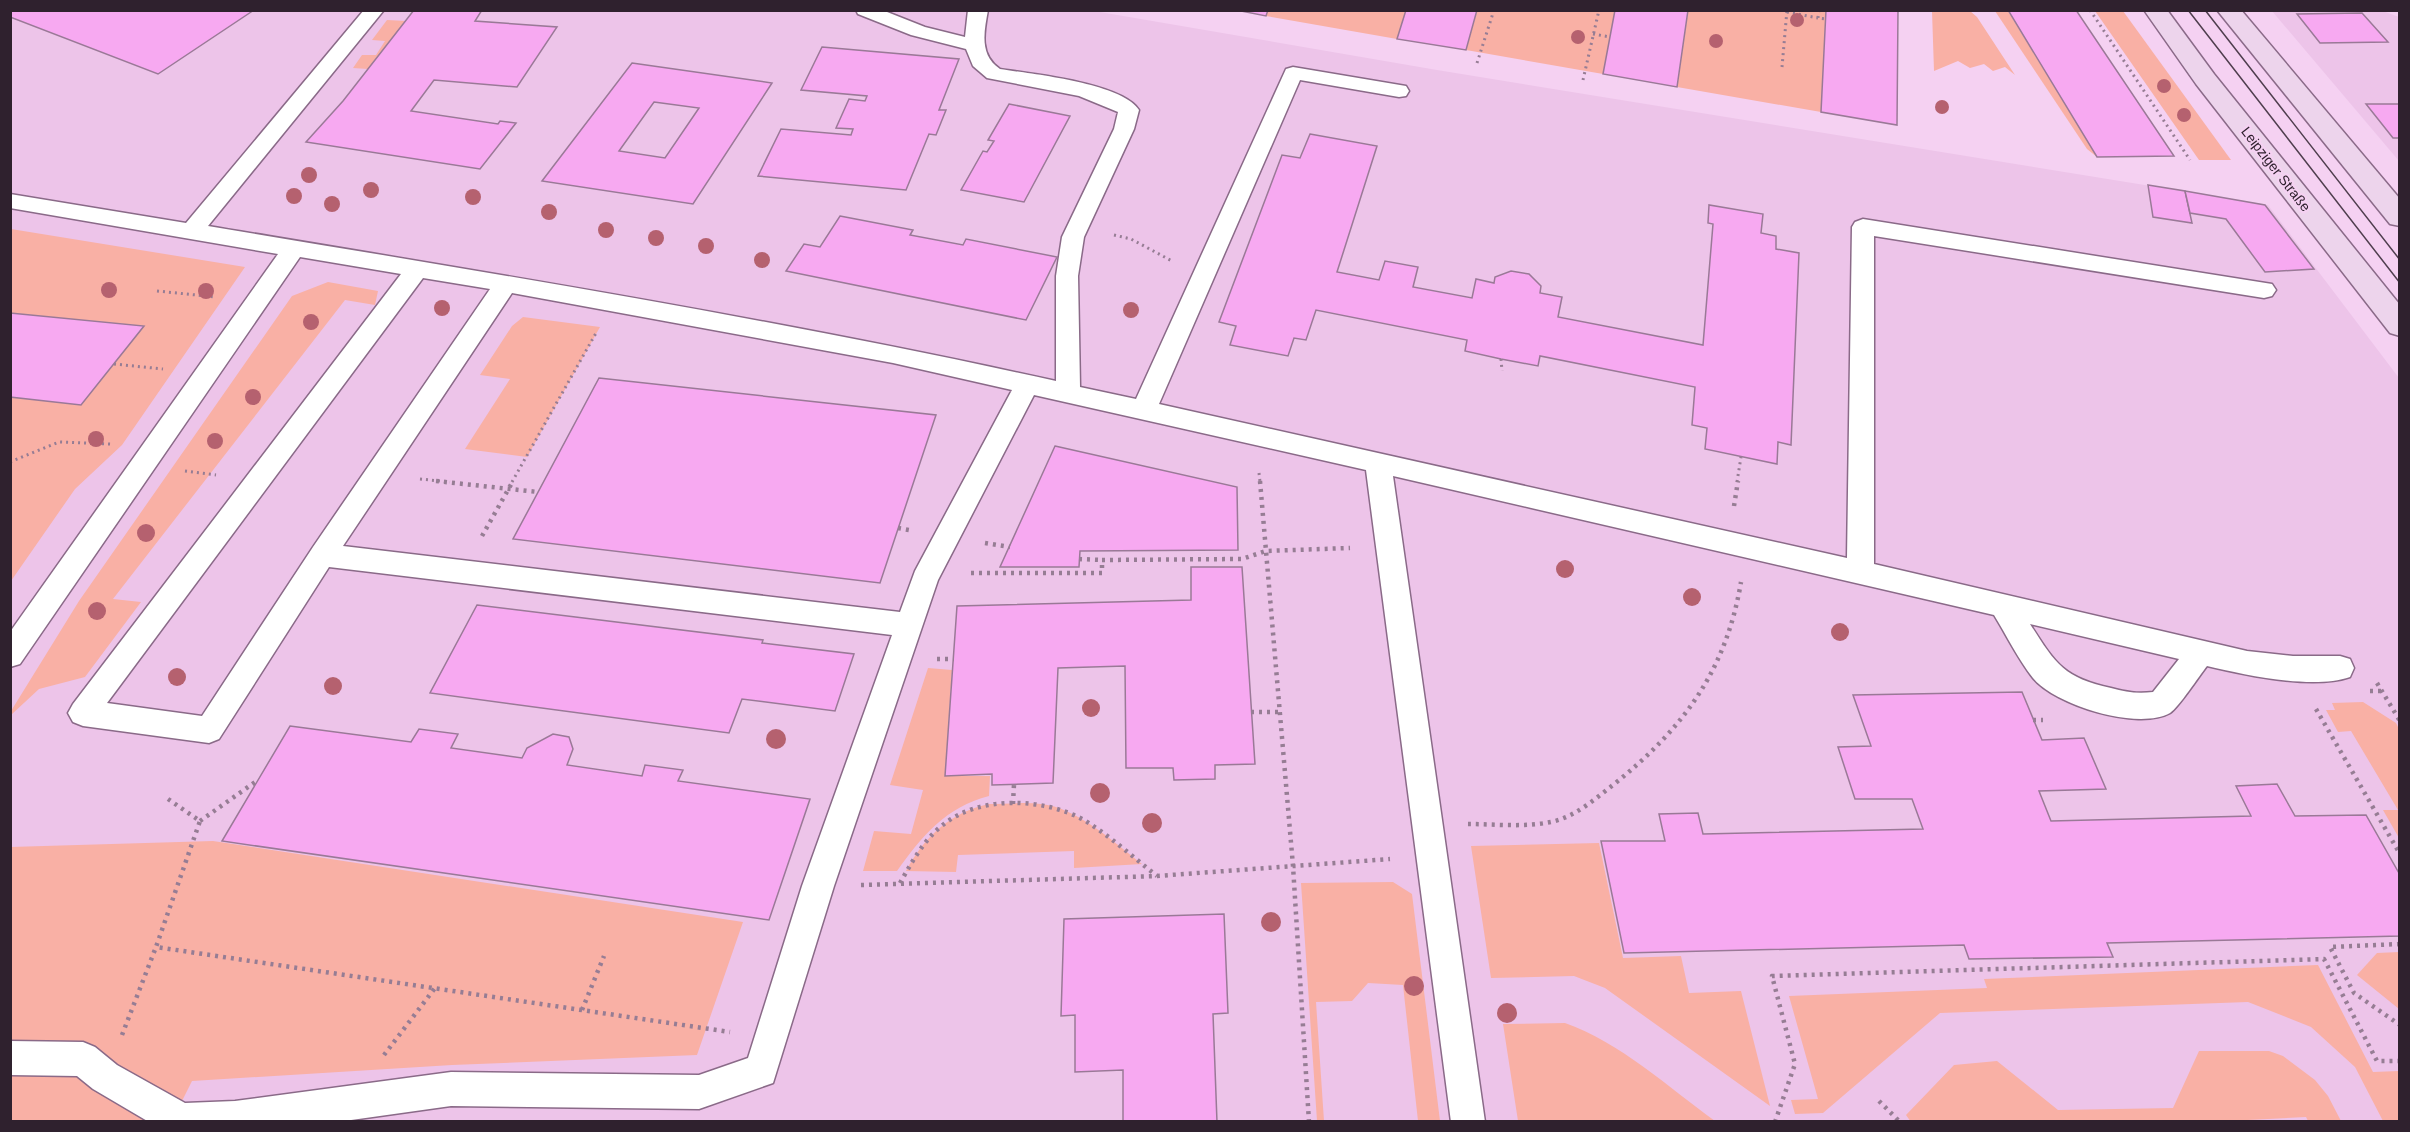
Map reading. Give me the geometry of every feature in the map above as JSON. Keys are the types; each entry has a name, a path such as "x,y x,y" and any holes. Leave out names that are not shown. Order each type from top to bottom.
{"main road":[{"name":"Leipziger Straße","path":"2155,10 2205,79 2400,326"},
{"path":"2228,10 2400,217"}],"lane":[{"path":"190,232 375,10"},
{"path":"865,10 911,30 939,39 973,45"},
{"path":"978,10 973,45 977,58 986,70 994,74 1092,93 1118,101 1129,110 1124,129 1073,237 1067,276 1068,392"},
{"path":"1144,410 1293,73 1399,91"},
{"path":"10,201 761,328 1028,383 2266,666 2340,668"},
{"path":"1860,572 1863,228 2264,290"},
{"path":"10,655 293,250"},
{"path":"417,270 82,713 209,730 322,555 506,284"},
{"path":"10,1058 83,1059 105,1077 182,1121 236,1118 451,1089 699,1092 761,1071 818,886 925,579 1028,383"},
{"path":"1378,464 1468,1122"},
{"path":"322,555 909,625"},
{"path":"2003,606 2044,670 2063,685 2083,694 2138,707 2161,703 2201,652"}],"path":[{"path":"1478,63 1494,10"},
{"path":"1583,80 1599,10"},
{"path":"1818,18 1819,10"},
{"path":"2090,10 2190,160"},
{"path":"1782,67 1787,11 1826,19"},
{"path":"1593,34 1610,37"},
{"path":"1078,227 1131,238 1168,260 1207,268"},
{"path":"157,291 223,298"},
{"path":"462,571 614,302"},
{"path":"1501,359 1502,371"},
{"path":"114,364 173,370"},
{"path":"10,462 59,442 122,445"},
{"path":"1738,485 1741,457"},
{"path":"142,466 259,480"},
{"path":"1259,470 1293,866 1309,1122"},
{"path":"377,474 538,492"},
{"path":"979,542 1010,547"},
{"path":"1079,559 1242,559 1266,551 1390,546"},
{"path":"965,573 1102,573 1102,560"},
{"path":"1428,825 1547,822 1580,810 1604,793 1649,754 1699,698 1727,642 1738,604 1741,579"},
{"path":"939,659 954,659"},
{"path":"2381,691 2400,721"},
{"path":"2312,702 2400,854"},
{"path":"1251,712 1280,712"},
{"path":"105,1077 156,947 200,821 258,780"},
{"path":"1013,804 1014,784"},
{"path":"168,799 200,821"},
{"path":"900,883 922,846 952,817 977,806 1013,804 1042,804 1070,814 1092,827 1157,876"},
{"path":"854,885 1157,876 1432,856"},
{"path":"2400,945 2330,947 2354,993 2400,1025"},
{"path":"156,947 731,1033"},
{"path":"582,1010 604,956"},
{"path":"1775,1122 1795,1064 1772,976 2324,959 2377,1061 2400,1061"},
{"path":"383,1057 435,988"},
{"path":"1879,1101 1900,1122"}],"shaded area":[{"path":"1268,10 1406,11 1397,39 1266,16"},
{"path":"2380,10 2399,17 2399,161 2272,11"},
{"path":"10,11 1094,11 1437,70 2268,205 2399,378 2399,1121 11,1121"},
{"path":"1477,11 1615,11 1603,74 1466,50"},
{"path":"1688,11 1826,11 1821,112 1677,87"},
{"path":"1932,11 1970,11 1977,17 2015,75 2005,67 1993,71 1984,64 1970,68 1958,61 1934,71"},
{"path":"1995,11 2008,11 2097,157 2087,149"},
{"path":"2095,11 2123,11 2231,160 2199,160"},
{"path":"387,20 405,21 368,69 353,68 362,55 376,55 385,41 372,40"},
{"path":"11,229 245,267 122,445 75,489 11,581 11,397 81,405 144,326 11,313"},
{"path":"328,282 378,291 375,305 345,300 113,599 141,602 85,677 39,689 11,715 11,711 79,601 292,296"},
{"path":"523,317 600,327 527,457 465,449 510,379 480,375 512,326"},
{"path":"928,668 952,670 945,776 990,776 989,796 960,807 936,824 897,871 863,871 874,831 911,834 923,790 890,785"},
{"path":"2363,702 2396,723 2399,729 2399,838 2383,810 2398,810 2351,731 2338,732 2326,710 2335,710 2332,703"},
{"path":"989,804 1041,804 1068,812 1094,827 1142,864 1074,868 1074,851 958,855 956,872 906,871 921,847 940,828 963,813"},
{"path":"213,841 743,922 697,1055 452,1065 192,1081 172,1121 11,1121 10,847"},
{"path":"1599,843 1623,958 1681,956 1689,993 1741,991 1770,1106 1605,988 1574,976 1491,978 1471,846"},
{"path":"1393,882 1412,894 1440,1121 1418,1121 1403,985 1368,983 1352,1001 1316,1002 1324,1121 1317,1121 1301,883"},
{"path":"2400,952 2399,1009 2357,975 2377,953"},
{"path":"2318,965 2373,1072 2399,1071 2399,1121 2383,1121 2355,1067 2311,1027 2248,1002 1940,1013 1823,1113 1795,1114 1791,1100 1818,1099 1789,996 1987,988 1984,979"},
{"path":"1565,1023 1625,1054 1715,1121 1518,1121 1503,1024"},
{"path":"2199,1051 2269,1051 2283,1056 2315,1080 2328,1096 2341,1121 2308,1121 2306,1117 2207,1122 1911,1122 1906,1115 1954,1065 1997,1061 2058,1110 2173,1108"}],"building":[{"path":"10,10 254,10 158,74 10,17"},
{"path":"414,10 482,10 475,21 557,27 517,87 434,80 411,111 498,124 500,121 516,123 480,169 306,142 343,101"},
{"path":"1236,10 1268,10 1266,16"},
{"path":"1406,10 1477,10 1466,50 1397,39"},
{"path":"1615,10 1688,10 1677,87 1603,74"},
{"path":"1826,10 1898,10 1897,125 1821,112"},
{"path":"2008,10 2076,10 2174,156 2097,157"},
{"path":"2362,13 2388,42 2320,43 2297,14"},
{"path":"822,47 959,59 939,110 946,110 936,135 929,134 906,190 758,176 781,129 851,135 853,129 836,128 849,99 865,101 867,96 801,90"},
{"path":"632,63 772,83 693,204 542,181","holes":["654,102 699,108 665,158 619,151"]},
{"path":"1009,104 1070,116 1024,202 961,190 983,151 987,152 994,141 988,140"},
{"path":"2366,104 2400,104 2400,138 2393,138"},
{"path":"1310,134 1377,146 1337,272 1379,280 1385,261 1418,267 1413,287 1472,298 1476,279 1494,283 1495,277 1511,271 1529,274 1541,286 1540,293 1562,297 1558,317 1703,345 1713,224 1708,223 1709,205 1763,214 1761,233 1776,236 1776,249 1799,253 1791,445 1778,442 1777,464 1705,449 1707,428 1692,425 1695,387 1540,356 1538,366 1501,359 1465,351 1467,340 1316,310 1306,340 1294,338 1288,356 1230,345 1236,326 1219,322 1282,155 1300,158"},
{"path":"2148,185 2185,191 2192,223 2153,217"},
{"path":"2185,191 2265,205 2314,269 2265,272 2226,219 2190,213"},
{"path":"840,216 913,230 910,235 963,245 966,239 1057,257 1026,320 786,271 804,244 820,247"},
{"path":"10,313 144,326 81,405 10,397"},
{"path":"599,378 936,415 880,583 513,539"},
{"path":"1055,446 1237,487 1238,550 1080,551 1079,567 1000,567"},
{"path":"1191,567 1242,567 1255,764 1215,765 1215,779 1174,780 1173,768 1126,768 1125,666 1058,668 1053,783 992,785 992,774 945,776 957,606 1191,600"},
{"path":"477,605 763,640 762,643 854,654 835,711 742,699 729,733 430,693"},
{"path":"2022,692 2042,740 2084,738 2106,789 2039,791 2051,821 2251,816 2236,786 2277,784 2295,816 2366,815 2400,875 2400,936 2107,943 2113,957 1969,959 1964,945 1624,953 1601,841 1665,841 1659,814 1698,813 1703,834 1923,829 1912,799 1855,799 1838,747 1871,746 1853,695"},
{"path":"290,726 411,742 419,729 458,734 451,748 522,758 527,748 553,734 569,737 573,749 567,765 642,776 645,765 683,770 678,781 810,799 769,920 222,841"},
{"path":"1224,914 1228,1013 1213,1014 1217,1122 1123,1122 1123,1070 1075,1072 1075,1015 1061,1016 1064,919"}],"tram line":[{"path":"2188,10 2400,283"},
{"path":"2205,10 2400,260"}]}
